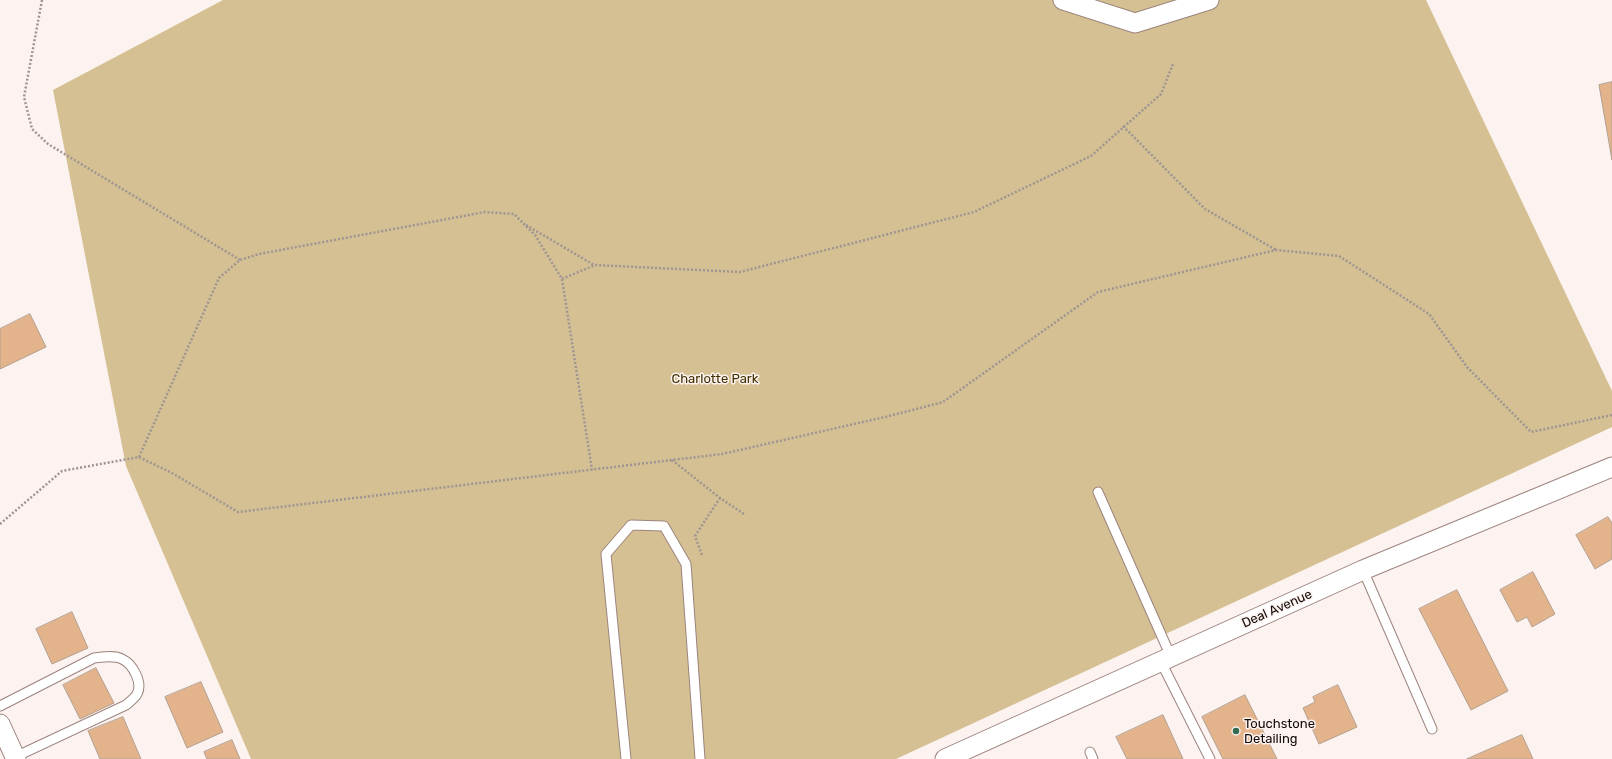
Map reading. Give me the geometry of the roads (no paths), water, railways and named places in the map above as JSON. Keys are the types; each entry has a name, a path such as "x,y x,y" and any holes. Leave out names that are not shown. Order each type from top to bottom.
{"street":[{"path":"1063,0 1135,23 1209,0"},
{"name":"Deal Avenue","path":"945,759 1363,570 1612,467"},
{"path":"0,724 16,758"}],"lane":[{"path":"1098,492 1166,659 1210,759"},
{"path":"626,759 606,554 631,525 664,526 686,564 700,759"},
{"path":"1363,570 1432,729"},
{"path":"0,706 89,661 102,657 110,656 123,659 135,672 139,686 137,694 126,705 16,758"}],"place":[{"name":"Touchstone Detailing","path":"1236,731"}],"park label":[{"name":"Charlotte Park","path":"715,379"}]}
